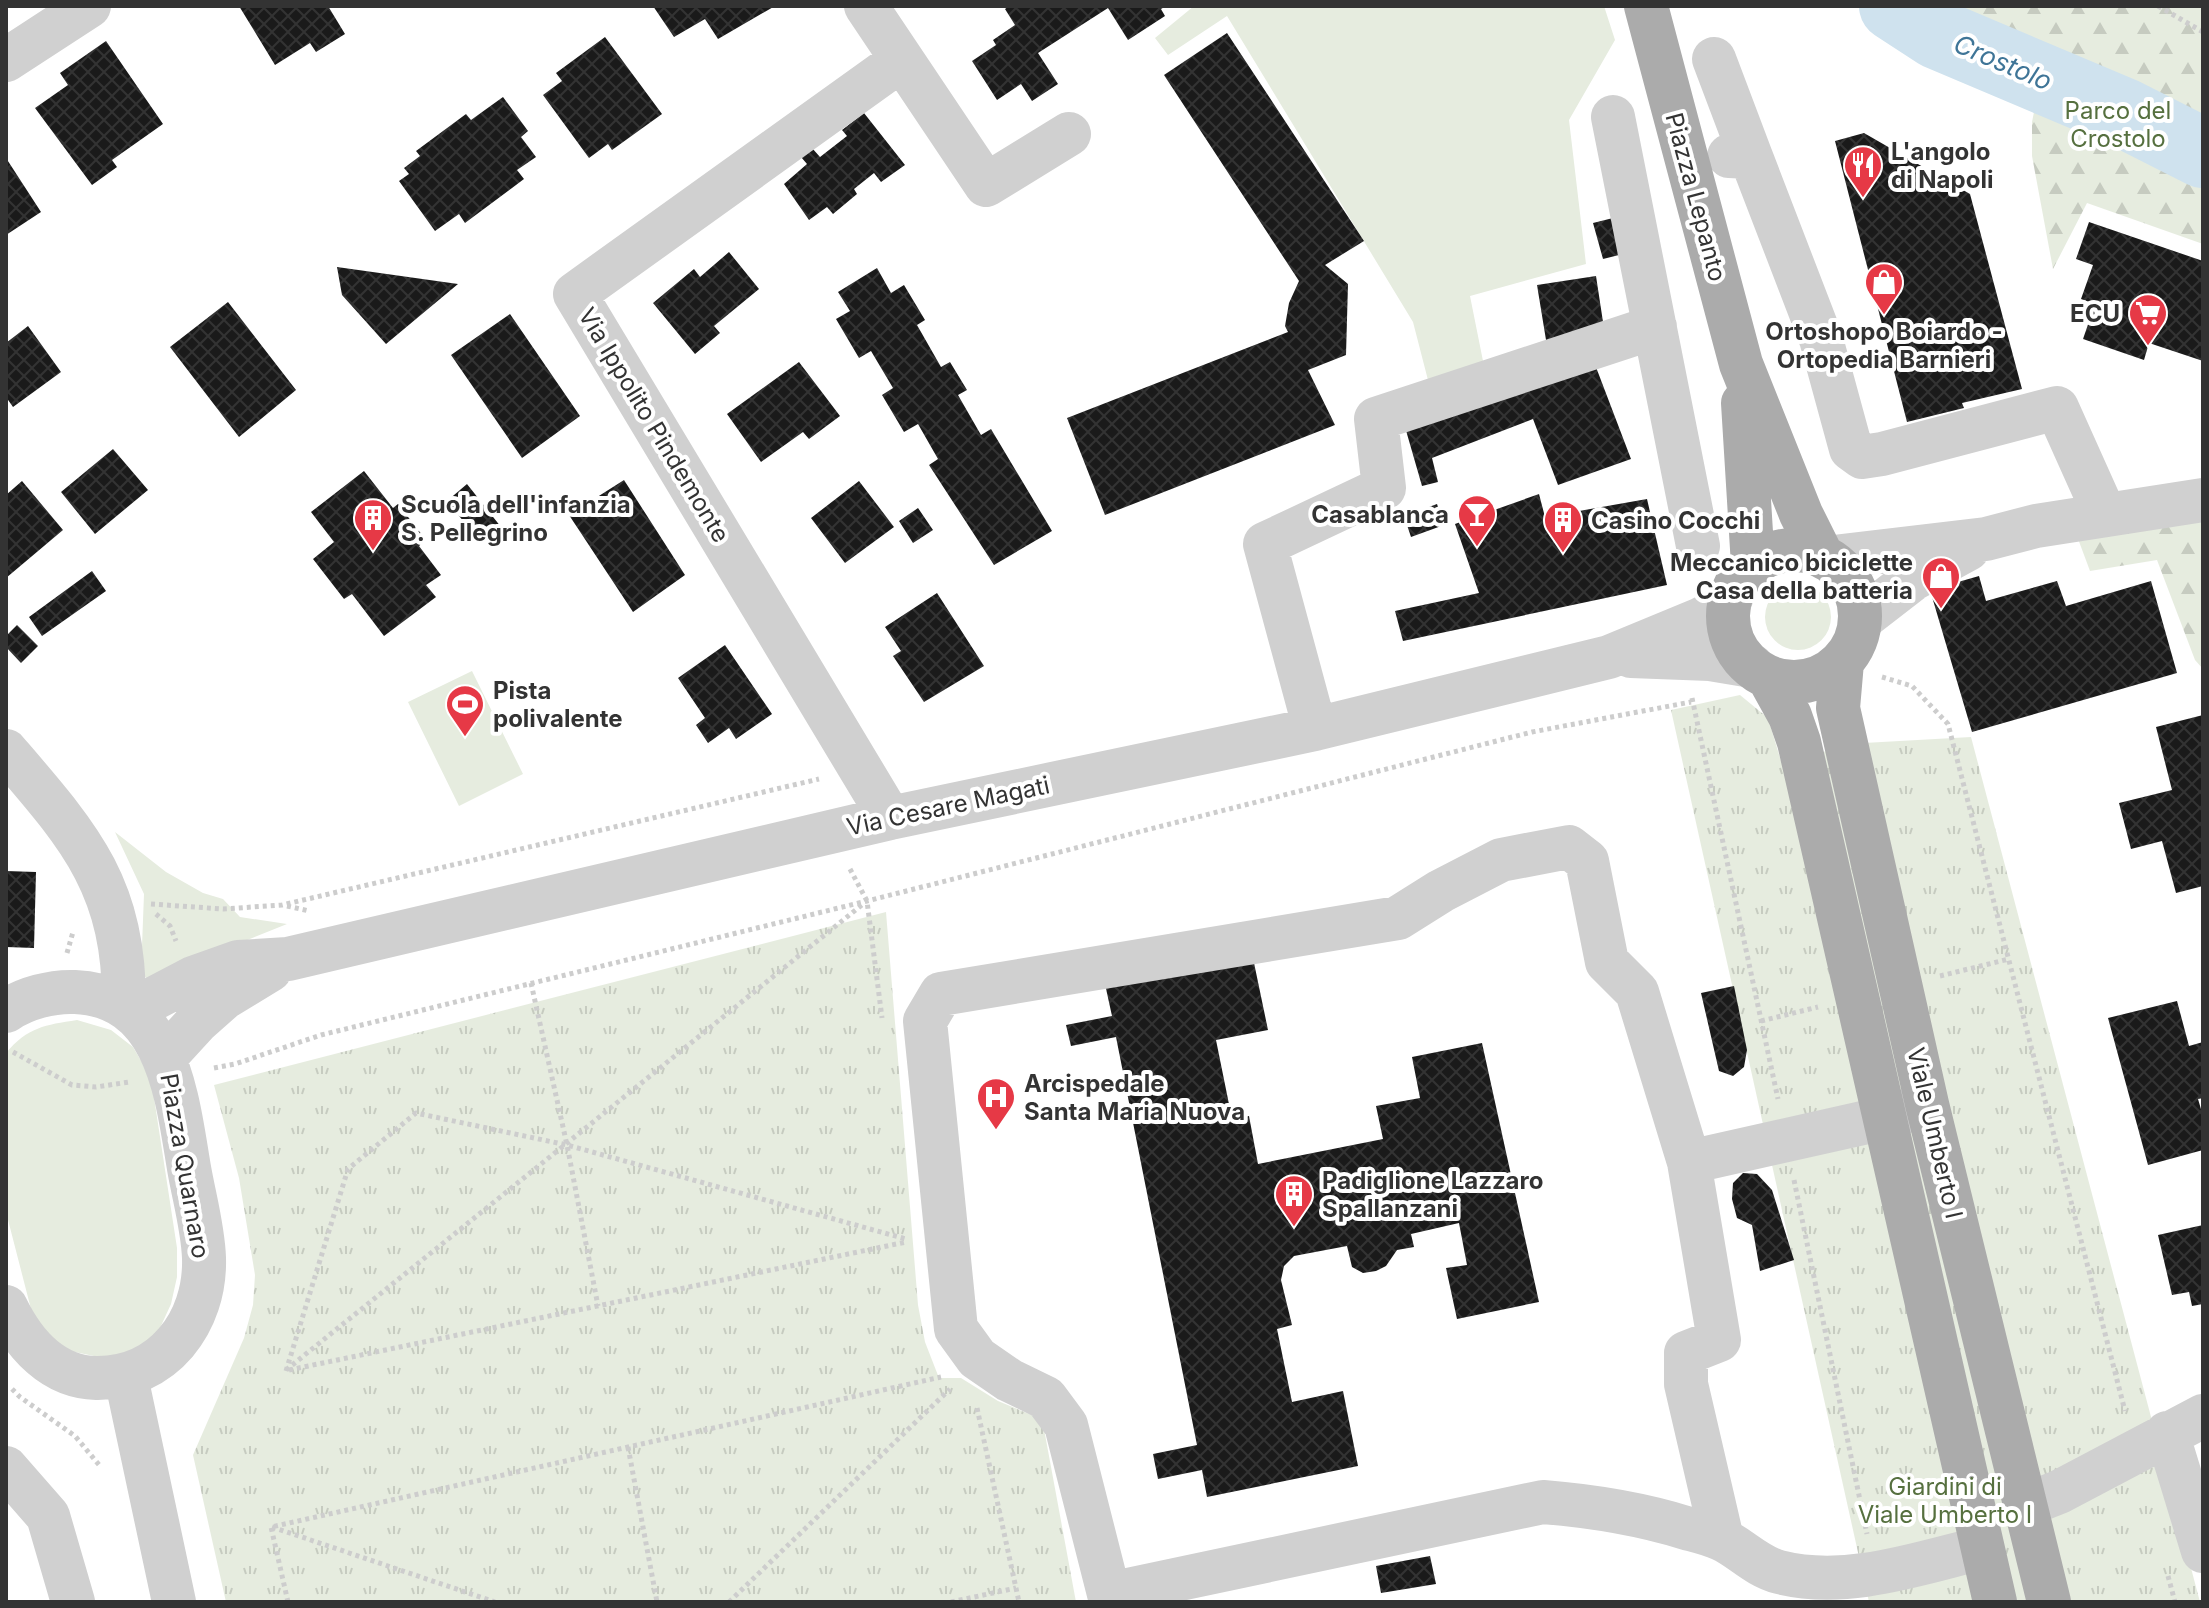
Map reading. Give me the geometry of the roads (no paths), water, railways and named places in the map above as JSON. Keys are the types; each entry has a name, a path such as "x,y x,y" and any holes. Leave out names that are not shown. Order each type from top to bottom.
{"main road":[{"name":"Piazza Lepanto","path":"1649,18 1741,364"},
{"path":"1741,364 1801,514 1823,557"},
{"name":"Viale Umberto I","path":"1741,364 1742,582 1730,631 1738,650 1760,672 1790,716 1799,742 1995,1602"},
{"path":"1742,582 1781,552 1802,551 1823,557 1841,569 1854,587 1860,620"},
{"name":"Viale Umberto I","path":"1860,620 1855,642 1858,668 1838,708 1927,1104 2049,1602"},
{"path":"1760,672 1791,682 1814,680 1858,668"}],"street":[{"path":"6,60 89,6"},
{"path":"866,6 986,185 1069,134"},
{"path":"1714,59 1740,156 1821,339 1851,449 1862,457 1882,454 2057,408 2105,515"},
{"name":"Via Ippolito Pindemonte","path":"890,818 575,294 901,60"},
{"path":"1613,117 1698,546"},
{"path":"1315,729 1265,544 1384,488 1376,419 1655,327"},
{"path":"1823,557 1986,539 2036,526 2203,500"},
{"path":"1860,620 1913,579 1986,539"},
{"name":"Via Cesare Magati","path":"127,1008 193,978 238,962 288,959 890,818 1315,729 1609,657 1715,612 1742,582"},
{"name":"Via Cesare Magati","path":"1609,657 1688,657 1760,672"},
{"path":"6,751 77,837 99,874 128,905 124,969 127,1008 85,992 62,991 8,1008"},
{"path":"1722,1539 1686,1384 1686,1353 1719,1340 1689,1162 1637,992 1607,962 1587,861 1569,847 1501,860 1441,891 1398,918 941,994 925,1021 956,1329 977,1358 1009,1380 1046,1398 1066,1425 1109,1594 1543,1502 1599,1506 1649,1516 1722,1539 1750,1559 1779,1572 1833,1578 1875,1574 1982,1548"},
{"path":"62,991 88,962 128,905"},
{"name":"Via Cesare Magati","path":"168,1066 198,1021 224,998 288,959"},
{"name":"Piazza Quarnaro","path":"6,1307 33,1349 62,1372 94,1378 126,1377 154,1364 177,1342 199,1303 204,1258 168,1066 146,1027 127,1008"},
{"path":"1689,1162 1885,1118 1927,1104"},
{"path":"126,1377 174,1602"},
{"path":"2026,1505 2059,1492 2169,1434 2185,1561"},
{"path":"6,1468 48,1516 73,1602"}],"waterway":[{"name":"Crostolo","path":"1894,6 1937,34 2124,113 2203,153"}],"place":[{"name":"L'angolo di Napoli","path":"1863,199"},
{"name":"Ortoshopo Boiardo - Ortopedia Barnieri","path":"1884,316"},
{"name":"ECU","path":"2148,347"},
{"name":"Casablanca","path":"1477,548"},
{"name":"Scuola dell'infanzia S. Pellegrino","path":"373,552"},
{"name":"Casino Cocchi","path":"1563,554"},
{"name":"Meccanico biciclette Casa della batteria","path":"1941,610"},
{"name":"Pista polivalente","path":"465,738"},
{"name":"Arcispedale Santa Maria Nuova","path":"996,1131"},
{"name":"Padiglione Lazzaro Spallanzani","path":"1294,1228"}],"park label":[{"name":"Parco del Crostolo","path":"2118,124"},
{"name":"Giardini di Viale Umberto I","path":"1945,1500"}]}
